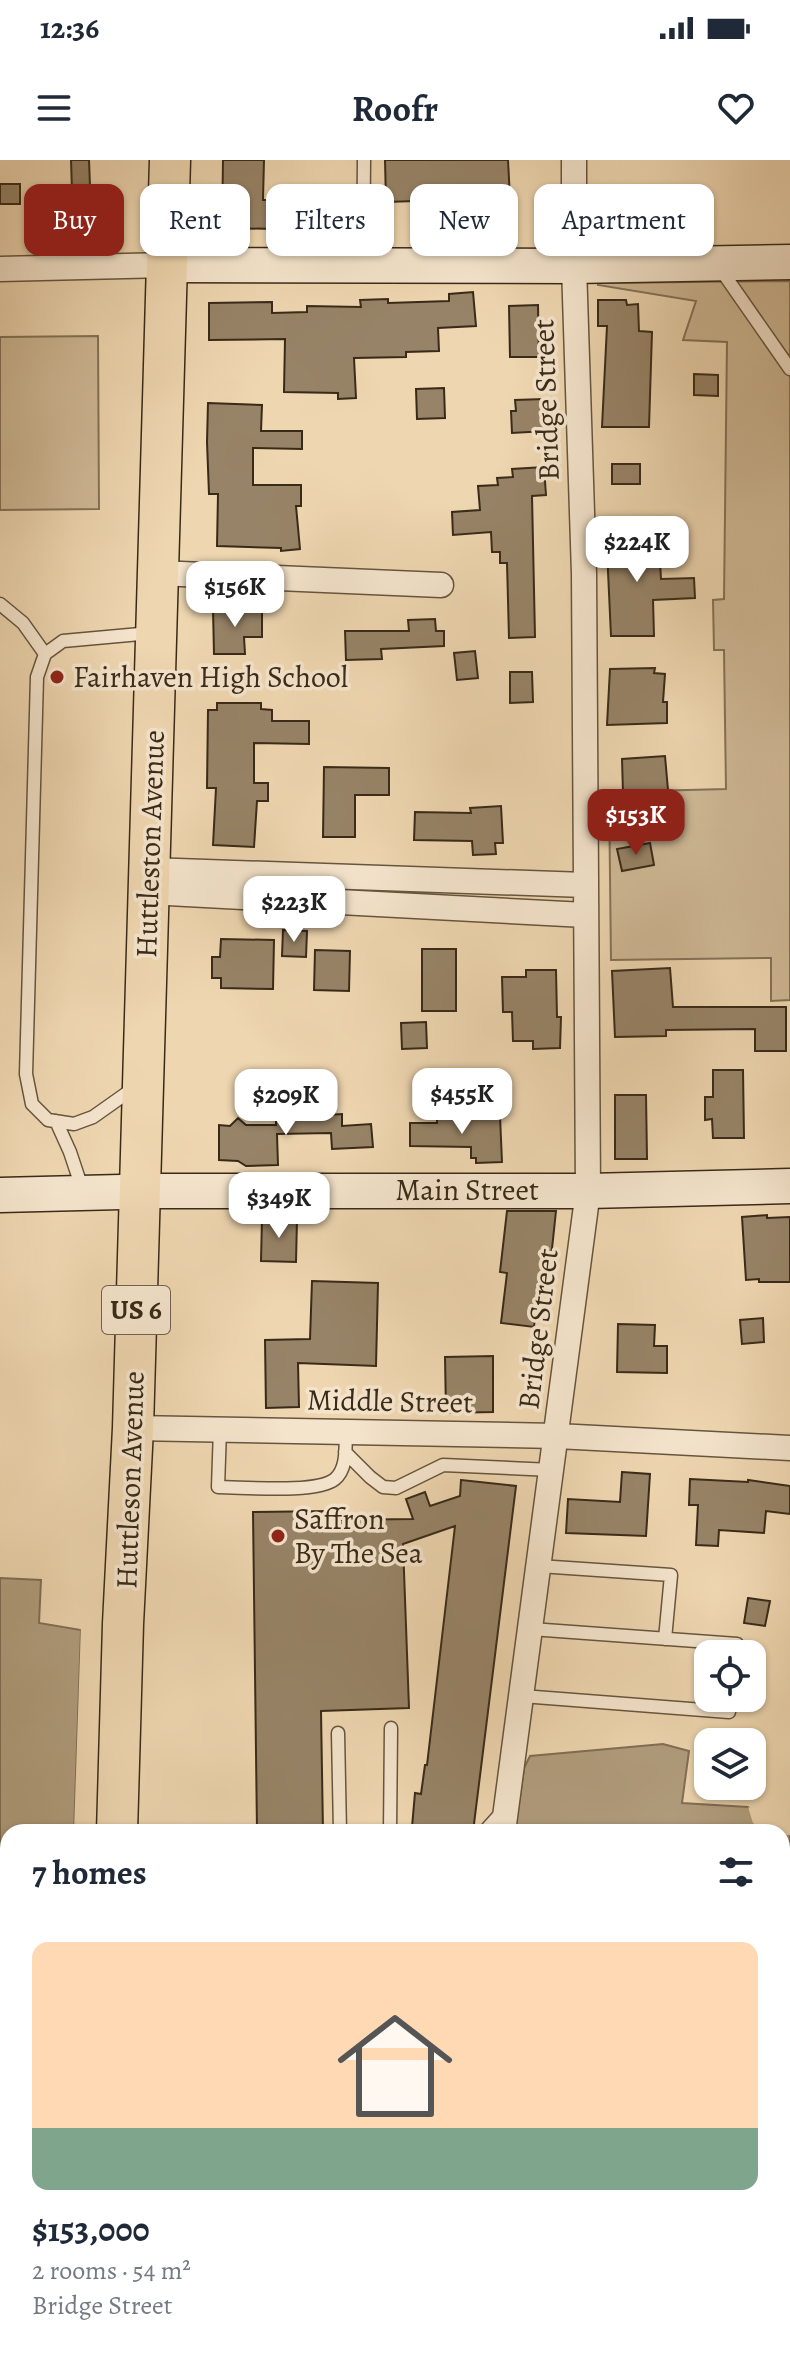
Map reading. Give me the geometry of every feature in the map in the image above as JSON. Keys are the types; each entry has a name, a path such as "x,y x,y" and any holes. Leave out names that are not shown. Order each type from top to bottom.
{"highway":[{"name":"Huttleston Avenue","path":"140,1192 170,160"},
{"name":"Huttleson Avenue","path":"117,1824 140,1192"}],"main road":[{"path":"167,265 574,266 790,262"},
{"name":"Main Street","path":"0,1195 375,1189 588,1191 790,1186"}],"street":[{"name":"Bridge Street","path":"504,1824 588,1191 584,574 574,266 574,160"},
{"path":"0,269 167,265"},
{"path":"158,573 441,585"},
{"path":"149,881 585,885"},
{"path":"149,881 585,915"},
{"name":"Middle Street","path":"133,1428 220,1429 346,1442 557,1436 790,1448"}],"lane":[{"path":"363,267 364,160"},
{"path":"716,263 790,369"},
{"path":"0,604 23,623 45,654"},
{"path":"143,1082 93,1117 74,1124 48,1120 32,1104 26,1074 37,677 45,654 63,641 156,632"},
{"path":"56,1121 84,1194"},
{"path":"220,1429 218,1487 316,1488 336,1478 345,1464 346,1442"},
{"path":"346,1442 370,1477 383,1487 396,1488 443,1465 552,1470"},
{"path":"539,1566 671,1575 665,1639"},
{"path":"531,1629 694,1641"},
{"path":"522,1696 694,1709"},
{"path":"390,1824 391,1728"},
{"path":"338,1733 340,1824"},
{"path":"491,1824 507,1807"}],"shaded area":[{"path":"790,281 790,1000 771,1001 771,958 611,960 609,792 726,789 724,650 714,650 713,600 724,599 727,342 683,340 696,301 598,283"},
{"path":"98,336 99,509 0,510 0,337"},
{"path":"0,1578 41,1580 39,1623 81,1630 74,1824 0,1824"},
{"path":"663,1744 689,1751 682,1803 748,1807 760,1820 790,1824 516,1824 524,1768 530,1756"}],"pier":[{"path":"81,1626 85,1630 78,1824 74,1824"},
{"path":"748,1807 762,1816 790,1820 790,1824 753,1823"}],"building":[{"path":"71,160 89,160 90,184 72,184"},
{"path":"223,160 264,160 266,229 250,229 250,184 223,184"},
{"path":"385,160 508,160 509,184 410,184 410,201 394,202 394,184 386,184"},
{"path":"0,184 20,184 20,204 0,204"},
{"path":"473,292 476,326 438,328 439,351 406,352 406,357 354,358 356,398 338,399 338,393 284,392 285,339 209,340 209,303 272,302 272,313 307,312 307,306 361,307 360,300 388,299 388,303 449,301 449,294"},
{"path":"598,300 626,300 627,305 638,304 639,331 652,332 649,427 602,427 607,326 598,326"},
{"path":"538,305 539,357 510,357 509,306"},
{"path":"694,374 718,375 718,396 694,395"},
{"path":"444,388 445,418 417,419 416,389"},
{"path":"544,399 546,431 512,433 511,411 516,411 515,400"},
{"path":"208,403 262,405 261,431 302,431 302,449 253,448 253,485 301,485 301,506 296,506 300,549 281,551 281,548 217,546 218,494 209,494"},
{"path":"612,464 640,464 640,484 612,484"},
{"path":"544,467 546,495 532,496 535,637 509,638 507,563 500,563 500,552 492,552 491,532 453,535 452,512 480,510 478,486 498,485 497,478 513,477 512,469"},
{"path":"644,527 645,562 660,562 661,579 694,578 695,598 653,600 654,636 611,636 606,528"},
{"path":"262,608 262,637 244,637 245,654 214,654 213,609"},
{"path":"435,619 436,631 444,631 444,646 381,649 382,659 346,660 345,631 409,631 408,620"},
{"path":"475,651 478,678 457,680 454,653"},
{"path":"655,668 654,673 665,674 663,702 667,702 667,723 607,725 610,669"},
{"path":"510,672 532,672 533,702 510,703"},
{"path":"217,703 261,703 261,709 272,710 272,721 309,721 309,744 254,743 254,783 268,783 268,801 257,801 254,847 213,845 216,788 207,788 208,710 217,710"},
{"path":"665,756 668,790 623,793 622,759"},
{"path":"324,767 389,768 389,795 355,795 355,837 323,837"},
{"path":"501,806 503,843 495,843 496,854 473,855 472,841 414,840 415,812 471,813 470,808"},
{"path":"650,843 654,865 622,871 617,849"},
{"path":"283,930 307,931 306,957 282,956"},
{"path":"221,939 274,940 273,989 221,988 221,978 212,978 212,957 220,957"},
{"path":"422,949 456,949 456,1011 422,1011"},
{"path":"315,950 350,951 349,991 314,990"},
{"path":"670,968 673,1007 786,1007 786,1051 755,1051 755,1029 666,1030 666,1036 615,1037 612,971"},
{"path":"526,970 556,970 557,1017 561,1017 560,1048 533,1049 533,1041 513,1041 512,1012 503,1012 502,977 526,977"},
{"path":"426,1022 427,1048 402,1049 401,1023"},
{"path":"713,1070 743,1070 744,1138 713,1138 712,1119 705,1120 705,1097 713,1097"},
{"path":"615,1095 646,1095 647,1159 615,1159"},
{"path":"309,1111 309,1116 342,1114 342,1126 371,1124 373,1147 332,1149 331,1133 277,1134 278,1165 246,1166 238,1161 219,1160 219,1125 230,1126 238,1118 246,1125 276,1125 276,1118 281,1118 281,1112"},
{"path":"500,1116 502,1162 476,1163 476,1158 471,1158 471,1147 410,1146 410,1123 437,1123 437,1118"},
{"path":"507,1211 556,1211 549,1277 539,1276 534,1327 501,1323 507,1273 500,1272"},
{"path":"767,1215 767,1218 790,1217 790,1282 746,1280 742,1217"},
{"path":"262,1218 297,1219 296,1262 261,1261"},
{"path":"312,1281 378,1283 376,1366 298,1363 299,1407 266,1408 265,1340 310,1339"},
{"path":"763,1318 764,1342 742,1344 740,1320"},
{"path":"618,1324 655,1325 654,1346 667,1346 667,1373 617,1372"},
{"path":"493,1356 493,1412 446,1413 445,1357"},
{"path":"622,1472 650,1474 646,1536 566,1533 568,1499 620,1502"},
{"path":"690,1479 748,1480 790,1486 790,1514 766,1511 764,1533 719,1530 718,1546 696,1545 698,1505 689,1505"},
{"path":"461,1480 516,1486 474,1824 412,1824 415,1793 421,1794 427,1765 455,1526 403,1544 409,1708 321,1711 323,1824 257,1824 253,1512 331,1511 331,1520 413,1519 406,1499 425,1492 430,1506 460,1496"},
{"path":"748,1598 770,1601 765,1626 744,1623"}],"place":[{"name":"Fairhaven High School","path":"57,677"},
{"name":"Saffron By The Sea","path":"278,1536"}]}
